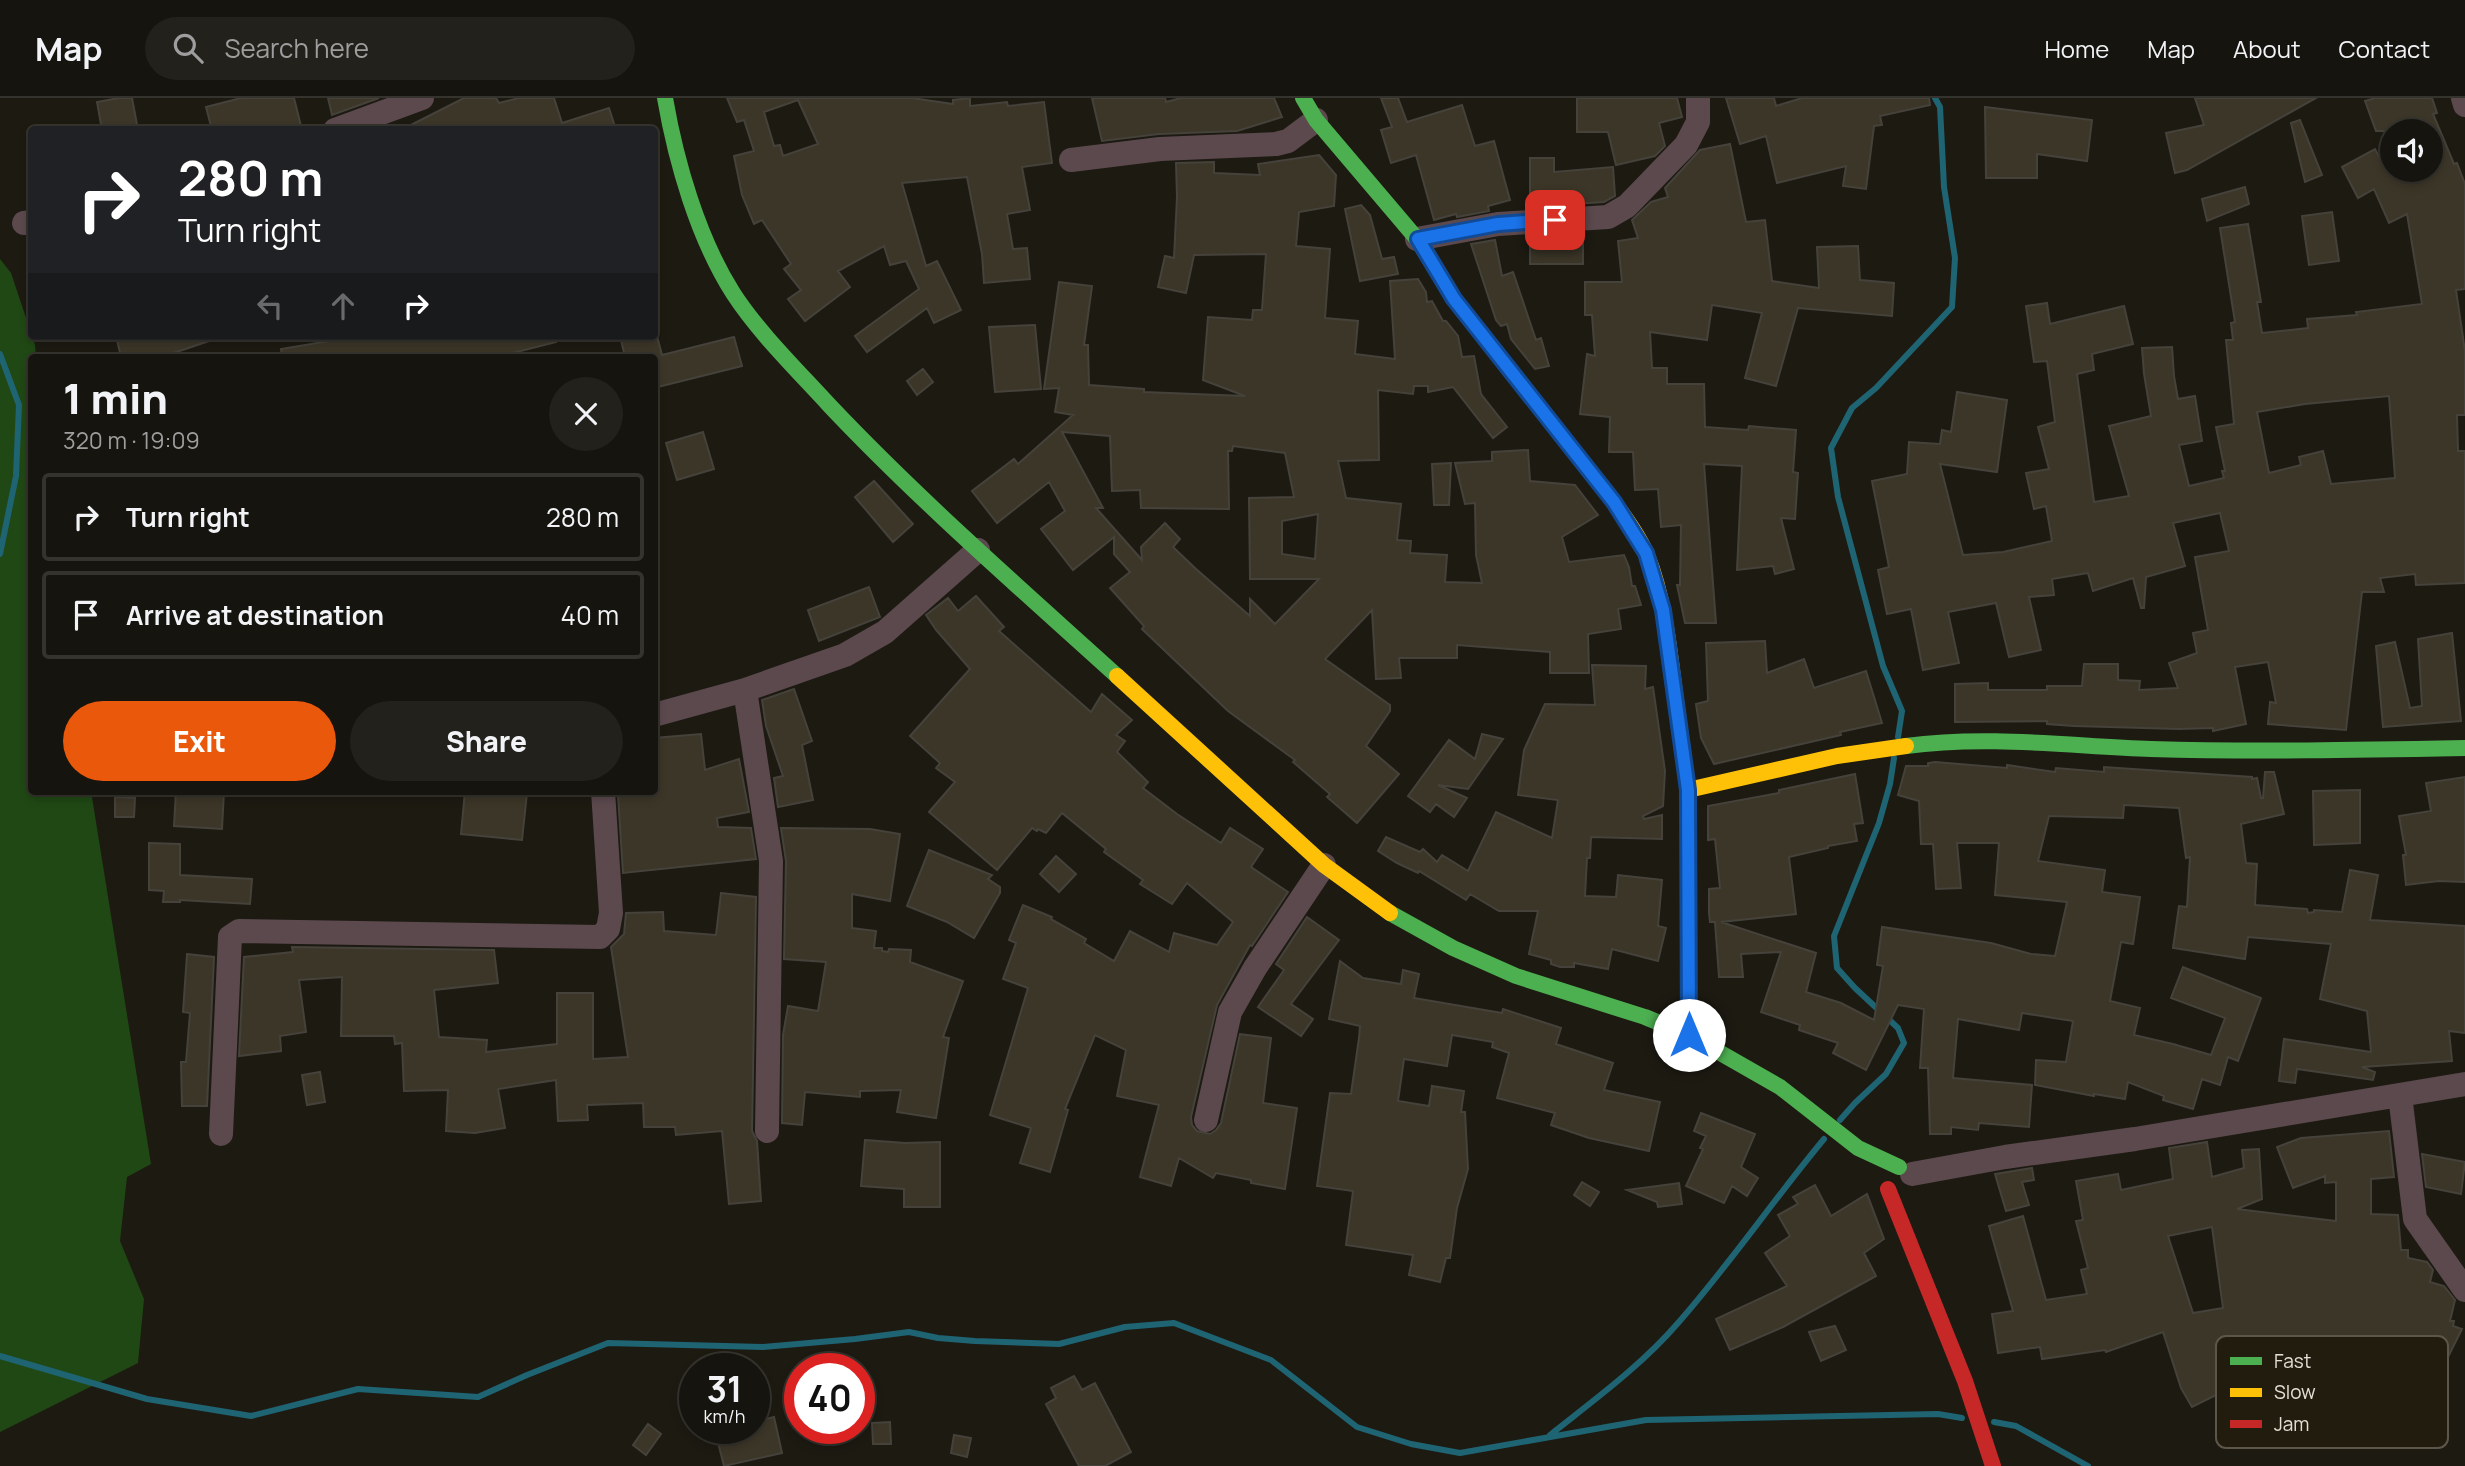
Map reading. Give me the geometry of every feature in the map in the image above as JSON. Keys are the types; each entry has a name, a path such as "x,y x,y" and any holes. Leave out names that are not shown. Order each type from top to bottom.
{"main road":[{"path":"665,98 671,132 696,212 713,255 734,294 804,379 978,550 1324,865 1399,920 1453,948 1516,975 1645,1017 1689,1035 1780,1087 1909,1185"},
{"path":"1303,98 1316,120 1418,239 1454,299 1614,502 1646,553 1663,610 1688,790 1689,1035"},
{"path":"1688,790 1837,756 1935,742 2003,741 2252,752 2465,748"},
{"path":"1854,1144 1887,1185 1900,1196 1909,1185"},
{"path":"1910,1241 1909,1185 1893,1169 1888,1175 1887,1185 1965,1381 1990,1458"}],"street":[{"path":"346,126 422,98"},
{"path":"1418,239 1498,224 1608,217 1627,206 1686,145 1698,122 1698,98"},
{"path":"2463,98 2465,106"},
{"path":"1071,160 1160,149 1276,144 1288,141 1316,120"},
{"path":"658,714 745,690 845,655 885,632 978,550"},
{"path":"745,690 771,861 767,1131"},
{"path":"221,1134 230,937 239,931 600,937 608,929 611,913 603,795"},
{"path":"1206,1120 1230,1012 1255,968 1324,865"},
{"path":"1909,1185 2005,1157 2135,1139 2465,1084"},
{"path":"2400,1095 2415,1219 2465,1290"}],"green space":[{"path":"0,259 11,273 28,324 28,340 33,340 36,354 28,354 28,795 92,795 151,1164 127,1177 120,1241 144,1299 138,1363 0,1432"}],"building":[{"path":"132,98 137,126 101,126 97,102"},
{"path":"241,98 294,98 301,126 211,126 206,107"},
{"path":"328,98 379,98 332,115"},
{"path":"464,98 496,98 499,103 519,98 554,98 562,123 609,108 615,126 409,126"},
{"path":"727,98 912,98 953,104 953,100 970,98 970,106 1044,102 1052,163 1022,167 1030,210 1007,214 1013,249 1027,248 1030,279 984,283 982,254 967,177 902,183 926,266 937,261 961,310 934,323 927,308 867,352 855,336 919,289 906,261 890,265 884,246 838,271 850,287 805,321 788,299 801,290 784,269 791,264 762,220 754,224 742,195 734,156 754,151 744,120 737,122","holes":["798,100 818,144 783,156 780,145 774,146 764,112"]},
{"path":"1092,98 1165,98 1166,102 1181,98 1274,98 1282,117 1237,131 1159,134 1102,141"},
{"path":"1381,98 1398,98 1407,122 1462,105 1475,146 1494,141 1510,200 1488,206 1489,211 1457,217 1456,214 1434,220 1416,155 1391,163 1381,130 1392,127"},
{"path":"1577,98 1677,98 1682,117 1659,123 1665,146 1655,156 1616,165 1608,132 1577,132"},
{"path":"1726,98 1774,98 1776,106 1802,98 1929,98 1930,105 1880,116 1882,125 1874,126 1866,189 1843,186 1846,166 1777,183 1766,136 1740,144"},
{"path":"2195,98 2316,98 2187,170 2175,173 2166,133 2204,125"},
{"path":"2375,98 2432,98 2437,113 2433,114 2435,119 2380,119 2380,131 2376,131 2365,101"},
{"path":"1985,107 2092,120 2087,161 2037,154 2037,178 1986,178"},
{"path":"2300,120 2322,175 2305,182 2291,123"},
{"path":"2443,138 2465,184 2465,289 2456,290 2465,351 2465,415 2457,415 2458,451 2465,451 2465,583 2416,585 2415,574 2380,578 2384,592 2362,592 2346,730 2268,724 2270,702 2276,703 2268,662 2235,667 2246,724 2213,731 2213,728 2074,726 2047,724 2047,721 1955,722 1955,684 1988,683 1988,690 2047,690 2047,686 2082,686 2084,664 2118,664 2118,680 2140,681 2139,690 2178,688 2169,663 2197,653 2193,633 2208,630 2195,557 2229,551 2220,513 2173,523 2185,566 2146,577 2144,608 2141,608 2133,578 2093,591 2088,573 2052,579 2054,595 2029,597 2041,650 2009,657 1996,603 1948,612 1959,663 1923,670 1911,609 1887,614 1878,570 1889,567 1872,481 1907,474 1909,442 1940,444 1942,430 1951,432 1957,392 2007,400 1997,472 1940,464 1963,555 2003,552 2052,541 2046,506 2034,509 2026,473 2049,469 2038,427 2055,422 2047,361 2034,362 2026,306 2047,303 2050,324 2124,306 2133,344 2092,354 2094,370 2077,374 2094,502 2129,496 2109,426 2151,416 2142,348 2172,347 2178,399 2195,396 2202,441 2179,445 2189,486 2224,478 2216,427 2234,424 2226,340 2233,340 2231,323 2235,322 2220,228 2248,224 2261,302 2257,302 2262,333 2308,328 2307,319 2357,315 2356,312 2422,304 2407,214 2389,223 2374,189 2358,198 2342,167 2375,149 2380,159 2380,182 2443,182","holes":["2389,396 2395,478 2331,484 2323,451 2299,457 2301,465 2269,473 2257,412 2305,404"]},
{"path":"1730,144 1746,222 1765,220 1772,281 1819,288 1817,247 1858,246 1860,280 1894,283 1892,316 1798,308 1776,386 1745,378 1762,313 1712,305 1707,340 1650,332 1652,368 1667,368 1667,384 1704,384 1705,427 1748,430 1749,426 1796,430 1793,472 1798,473 1795,519 1781,518 1794,569 1775,574 1773,566 1737,570 1742,466 1704,464 1716,623 1685,623 1677,585 1680,585 1681,525 1661,527 1658,489 1635,490 1633,452 1609,452 1610,417 1580,414 1587,354 1595,356 1592,315 1585,315 1585,282 1622,282 1618,241 1638,238 1632,220 1651,202 1668,197 1665,188 1700,150"},
{"path":"1319,155 1336,175 1334,206 1299,212 1296,246 1330,249 1325,318 1358,321 1355,354 1395,359 1390,281 1418,279 1426,292 1427,302 1432,301 1443,321 1446,321 1458,336 1462,357 1474,356 1481,394 1507,427 1493,438 1453,387 1428,392 1428,386 1414,386 1413,394 1378,390 1379,460 1338,461 1346,498 1401,504 1397,540 1411,541 1410,553 1447,555 1445,582 1482,583 1476,555 1475,503 1465,504 1455,463 1492,461 1492,452 1528,450 1530,481 1575,485 1598,515 1562,537 1569,562 1624,555 1632,586 1635,586 1641,605 1618,609 1621,629 1588,634 1589,673 1550,673 1550,652 1457,645 1457,658 1399,658 1401,678 1376,679 1372,610 1325,659 1390,705 1390,711 1366,746 1399,774 1357,823 1327,797 1330,794 1293,762 1295,760 1228,711 1142,629 1144,626 1110,588 1130,572 1114,554 1114,537 1073,570 1041,529 1065,511 1049,482 997,523 972,491 1014,459 1018,464 1073,415 1055,412 1059,388 1044,389 1059,282 1092,286 1084,345 1088,345 1089,385 1144,389 1144,392 1245,396 1203,380 1208,317 1252,320 1253,310 1262,310 1266,254 1194,255 1186,293 1158,287 1165,256 1174,258 1176,163 1214,162 1214,173 1260,175 1258,164","holes":["1062,432 1110,436 1112,491 1140,490 1141,508 1229,509 1228,451 1232,451 1233,446 1285,453 1294,497 1249,498 1250,579 1319,579 1275,624 1250,599 1250,616 1196,569 1173,547 1180,539 1165,523 1141,547 1142,560 1096,508 1103,508","1318,514 1315,559 1282,554 1282,521"]},
{"path":"1530,158 1554,158 1554,172 1613,167 1615,196 1604,202 1530,207"},
{"path":"2245,187 2249,204 2207,221 2202,199"},
{"path":"1361,205 1370,215 1382,259 1394,257 1398,274 1360,281 1345,209"},
{"path":"2332,212 2339,261 2309,265 2302,216"},
{"path":"1583,234 1583,264 1530,264 1530,237"},
{"path":"1495,240 1502,276 1513,272 1536,340 1541,338 1549,366 1535,369 1511,339 1507,324 1501,326 1496,320 1471,244"},
{"path":"1035,325 1041,389 995,392 989,327"},
{"path":"734,337 742,366 658,387 658,354 624,354 621,340 658,340 662,355"},
{"path":"117,340 212,340 171,354 120,354"},
{"path":"335,340 556,342 509,354 282,354 281,349"},
{"path":"923,369 933,382 917,395 907,381"},
{"path":"703,432 714,469 677,480 666,443"},
{"path":"1451,463 1449,505 1434,505 1432,464"},
{"path":"874,481 913,524 893,542 855,497"},
{"path":"869,587 880,617 819,641 808,610"},
{"path":"976,596 1004,627 999,631 1091,712 1102,694 1132,720 1116,735 1125,741 1117,752 1148,782 1143,788 1221,843 1230,828 1263,849 1251,867 1288,892 1252,946 1250,945 1217,1005 1191,1117 1192,1125 1197,1131 1210,1134 1216,1130 1221,1123 1240,1034 1271,1038 1263,1103 1297,1108 1285,1189 1216,1173 1213,1178 1179,1158 1171,1186 1140,1177 1159,1105 1117,1096 1126,1050 1095,1035 1065,1109 1068,1110 1050,1172 1020,1163 1031,1128 990,1115 1028,988 1003,979 1016,943 1009,940 1023,905 1052,917 1051,919 1086,939 1084,943 1114,961 1130,931 1169,952 1174,933 1217,945 1233,922 1187,883 1172,904 1140,884 1143,880 1104,852 1106,849 1062,813 1046,833 1032,828 997,870 929,812 955,782 936,768 940,763 910,736 970,669 926,615 948,598 958,611"},
{"path":"2452,633 2461,721 2383,727 2376,646 2395,642 2410,708 2422,706 2418,639"},
{"path":"1765,641 1767,673 1804,659 1814,688 1866,671 1882,723 1714,764 1701,738 1696,704 1708,701 1706,643"},
{"path":"1592,665 1646,666 1645,689 1653,687 1665,771 1663,806 1643,816 1644,819 1662,815 1662,839 1591,837 1585,896 1616,897 1618,875 1662,880 1658,926 1666,928 1658,961 1612,949 1608,969 1574,963 1574,967 1560,967 1551,964 1551,960 1529,954 1538,911 1499,911 1470,894 1466,900 1419,871 1418,873 1397,863 1378,851 1386,837 1420,852 1423,849 1437,862 1442,855 1468,871 1496,812 1552,838 1558,800 1518,795 1524,750 1545,704 1595,705"},
{"path":"794,689 812,741 802,745 813,800 778,807 774,778 783,776 766,726 762,700"},
{"path":"701,734 705,770 739,759 749,812 717,818 718,827 751,828 756,859 623,873 618,795 658,795 658,738"},
{"path":"1482,734 1503,739 1468,789 1438,785 1467,798 1454,817 1436,804 1430,812 1408,796 1449,740 1475,759"},
{"path":"1928,763 2007,768 2007,765 2055,772 2056,768 2104,772 2104,767 2252,777 2257,778 2261,798 2265,772 2274,772 2284,814 2241,824 2246,863 2257,864 2255,905 2307,909 2308,913 2314,910 2342,912 2350,870 2378,875 2370,920 2465,926 2465,1033 2449,1031 2452,1061 2362,1067 2375,1072 2373,1080 2297,1069 2295,1083 2279,1081 2284,1039 2371,1052 2367,1011 2320,999 2331,944 2248,937 2245,959 2173,948 2179,906 2187,907 2190,857 2186,858 2179,808 2124,805 2123,818 2049,816 2038,861 2105,870 2102,892 2140,897 2133,944 2121,942 2110,1001 2140,1008 2134,1035 2211,1055 2225,1018 2171,998 2183,967 2261,998 2238,1061 2228,1057 2220,1085 2202,1079 2193,1109 2163,1100 2164,1096 2128,1082 2125,1099 2094,1096 2035,1085 2036,1060 2066,1062 2073,1021 2022,1013 2019,1030 1958,1019 1953,1078 2032,1085 2029,1127 1979,1123 1978,1130 1951,1127 1951,1134 1930,1134 1928,1068 1920,1068 1924,1009 1898,1005 1866,1070 1833,1053 1838,1043 1799,1030 1800,1025 1761,1012 1781,952 1741,954 1743,977 1719,977 1715,922 1710,922 1709,889 1720,888 1715,839 1708,840 1708,806 1779,793 1779,790 1855,774 1863,823 1854,824 1857,841 1789,857 1796,914 1721,922 1816,953 1806,992 1841,1003 1874,1020 1883,966 1877,965 1882,927 1991,943 2031,954 2055,956 2067,902 1995,895 1999,843 1957,843 1961,888 1936,889 1933,844 1921,844 1919,801 1898,795 1906,766 1928,766"},
{"path":"2465,777 2465,882 2439,881 2406,885 2403,855 2406,855 2399,816 2431,811 2426,783"},
{"path":"2360,790 2360,843 2314,845 2313,791"},
{"path":"176,795 224,795 222,829 174,826"},
{"path":"465,795 527,795 522,840 461,834"},
{"path":"115,797 135,798 134,817 115,817"},
{"path":"781,828 870,829 900,834 890,901 852,894 852,928 876,931 874,948 882,948 882,951 888,952 889,949 911,950 910,962 963,981 943,1037 949,1038 936,1118 897,1112 901,1090 860,1091 860,1097 805,1092 802,1125 782,1123 783,1035 788,1006 818,1011 826,962 784,959 786,861"},
{"path":"149,843 180,844 180,875 252,879 250,904 180,900 163,902 164,891 149,890"},
{"path":"929,850 992,875 988,879 1000,887 1000,893 974,938 947,922 907,906"},
{"path":"1056,856 1076,874 1059,892 1040,874"},
{"path":"721,893 756,897 752,1131 757,1141 761,1201 729,1204 722,1131 676,1135 675,1127 644,1127 643,1103 587,1105 588,1120 558,1121 556,1080 498,1089 505,1128 475,1133 446,1131 448,1090 404,1091 402,1043 395,1044 394,1036 341,1036 342,977 299,980 306,1032 280,1036 281,1051 239,1056 244,957 293,952 292,947 494,950 498,983 434,990 439,1037 487,1040 486,1052 557,1044 557,993 593,993 593,1059 628,1057 611,947 624,934 626,913 663,912 664,931 716,935"},
{"path":"1307,917 1339,940 1291,1004 1313,1019 1301,1036 1258,1007 1284,970 1276,964"},
{"path":"187,954 214,957 207,1106 182,1106 181,1062 186,1062 190,1013 183,1012"},
{"path":"1340,961 1363,978 1401,984 1403,970 1419,974 1414,998 1502,1013 1503,1009 1561,1028 1556,1044 1613,1063 1604,1090 1660,1102 1649,1151 1589,1138 1551,1125 1555,1113 1497,1098 1509,1053 1492,1047 1493,1042 1452,1035 1447,1066 1404,1059 1398,1101 1429,1106 1432,1086 1464,1091 1461,1112 1465,1112 1468,1169 1457,1208 1450,1258 1446,1258 1440,1282 1409,1275 1413,1255 1346,1245 1353,1191 1317,1186 1330,1093 1351,1094 1359,1038 1360,1026 1329,1019"},
{"path":"320,1072 325,1102 307,1105 302,1075"},
{"path":"1701,1113 1755,1134 1741,1167 1758,1178 1747,1196 1732,1186 1724,1203 1686,1186 1706,1136 1694,1131"},
{"path":"2389,1131 2394,1177 2371,1179 2371,1214 2398,1215 2401,1250 2408,1250 2408,1258 2427,1262 2433,1270 2430,1282 2444,1286 2455,1300 2450,1321 2454,1321 2453,1326 2462,1329 2448,1357 2448,1336 2216,1336 2216,1395 2192,1407 2181,1388 2163,1332 2106,1352 2042,1359 2040,1347 1998,1353 1992,1314 2013,1311 1989,1226 2023,1216 2046,1300 2087,1294 2081,1270 2088,1268 2076,1221 2083,1220 2076,1181 2118,1174 2121,1190 2173,1179 2169,1148 2207,1142 2212,1177 2244,1168 2242,1150 2259,1149 2262,1199 2237,1209 2336,1221 2336,1182 2325,1183 2325,1176 2293,1188 2277,1147 2301,1138","holes":["2212,1227 2223,1308 2193,1313 2168,1236"]},
{"path":"865,1140 940,1142 940,1207 904,1207 904,1189 861,1186"},
{"path":"2422,1154 2465,1162 2461,1194 2426,1187"},
{"path":"2032,1168 2034,1180 2022,1182 2029,1205 2006,1211 1995,1174"},
{"path":"1582,1182 1599,1192 1590,1206 1574,1195"},
{"path":"1679,1183 1682,1204 1658,1207 1657,1202 1627,1190"},
{"path":"1815,1185 1831,1216 1867,1194 1884,1239 1864,1253 1876,1276 1783,1327 1730,1350 1716,1319 1787,1286 1765,1253 1790,1236 1778,1215 1798,1204 1793,1197"},
{"path":"1835,1326 1846,1350 1821,1361 1809,1332"},
{"path":"1074,1376 1082,1390 1095,1383 1131,1452 1105,1466 1079,1466 1046,1404 1056,1398 1051,1388"},
{"path":"774,1417 782,1453 724,1466 718,1444 770,1444 770,1418"},
{"path":"890,1422 891,1444 875,1444 875,1423"},
{"path":"648,1424 661,1434 646,1455 633,1445"},
{"path":"954,1435 971,1438 967,1457 951,1453"}],"waterway":[{"path":"1898,737 1902,711 1883,666 1838,497 1831,448 1852,408 1876,388 1952,307 1955,258 1944,187 1940,107 1935,98"},
{"path":"0,354 19,405 16,476 0,554"},
{"path":"1840,1120 1886,1074 1904,1043 1898,1028 1837,968 1834,936 1879,823 1894,758"},
{"path":"1550,1435 1617,1382 1664,1339 1716,1278 1824,1139"},
{"path":"0,1356 147,1399 251,1416 358,1389 478,1397 608,1343 763,1347 909,1332 975,1341 1059,1344 1125,1327 1174,1323 1271,1360 1357,1427 1411,1444 1460,1453 1646,1420 1938,1414 1962,1418"},
{"path":"1994,1422 2016,1426 2088,1466"}],"traffic: fast":[{"path":"665,98 675,148 699,224 720,271 754,322 830,406 899,476 1117,676"},
{"path":"1303,98 1316,120 1417,239 1454,299 1598,482"},
{"path":"1678,715 1688,790 1689,1035"},
{"path":"1906,746 1997,741 2190,750 2465,748"},
{"path":"1390,913 1453,948 1516,976 1645,1017 1689,1035 1780,1087 1858,1148 1899,1167"}],"traffic: slow":[{"path":"1598,482 1638,536 1654,574 1667,634 1678,715"},
{"path":"1117,676 1324,865 1390,913"},
{"path":"1688,790 1837,756 1906,746"}],"traffic: jam":[{"path":"1888,1189 1965,1381 1993,1466"}],"route":[{"path":"1555,220 1498,224 1418,239 1454,299 1614,502 1646,553 1663,610 1688,790 1689,1035"}]}
